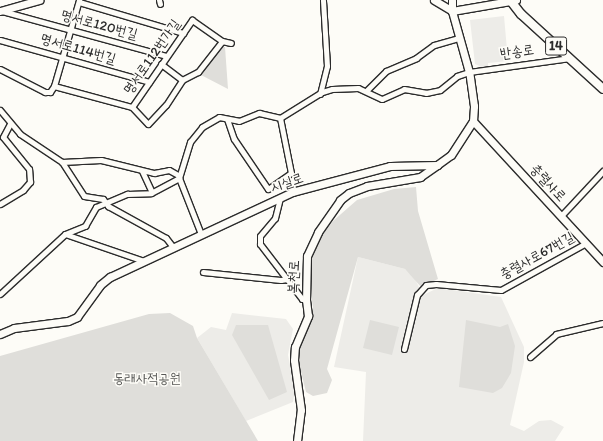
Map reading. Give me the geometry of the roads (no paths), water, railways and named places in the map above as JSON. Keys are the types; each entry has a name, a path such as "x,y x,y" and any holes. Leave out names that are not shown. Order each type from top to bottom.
{"main road":[{"path":"1,11 39,0"},
{"path":"434,0 452,11 513,1"},
{"path":"437,165 451,155 473,121 474,106 469,72 452,11 452,0"},
{"name":"반송로","path":"513,1 603,89"},
{"name":"충렬사로","path":"473,121 603,262"},
{"name":"시실로","path":"0,334 14,328 68,321 77,317 106,279 292,192 390,166 437,165"},
{"name":"복천로","path":"299,440 301,410 294,360 295,347 308,316 306,299 307,256 318,232 340,200 357,189 420,177 437,165"}],"street":[{"path":"320,94 326,66 323,0"},
{"path":"0,69 45,92 50,92 54,86 63,58 79,1 183,33"},
{"name":"명서로120번길","path":"1,11 166,56"},
{"name":"명서로112번가길","path":"132,107 192,20 222,41"},
{"path":"0,294 65,234 85,226 96,207 127,194 152,192 179,178 188,145 202,127 216,118 239,121 254,113 280,118 320,94 345,87 367,90 386,71 416,58 434,45 459,38"},
{"name":"명서로114번길","path":"0,40 149,82"},
{"path":"54,86 132,107 148,124 166,105 182,80 198,72 222,41 230,43"},
{"name":"반송로","path":"367,90 382,99 404,89 426,93 440,90 457,76 469,72 570,58"},
{"path":"161,64 182,80"},
{"path":"0,110 10,124 20,134 62,162 84,196 92,196 108,202"},
{"path":"228,119 234,139 268,189 291,173 280,118"},
{"path":"0,204 23,190 30,182 29,169 3,137 10,124"},
{"path":"62,162 102,160 119,162 142,171 154,173 169,170 178,175 201,234"},
{"path":"142,171 152,192"},
{"path":"561,216 603,171"},
{"path":"280,198 275,218 260,236 260,244 302,299 306,299"},
{"path":"108,202 108,206 166,238 173,247"},
{"path":"65,234 144,261"},
{"name":"충렬사로67번길","path":"404,349 417,295 426,286 436,284 501,290 586,243"},
{"path":"203,272 281,280 287,279"},
{"path":"530,357 556,334 603,323"}],"park label":[{"name":"동래사적공원","path":"147,379"}]}
